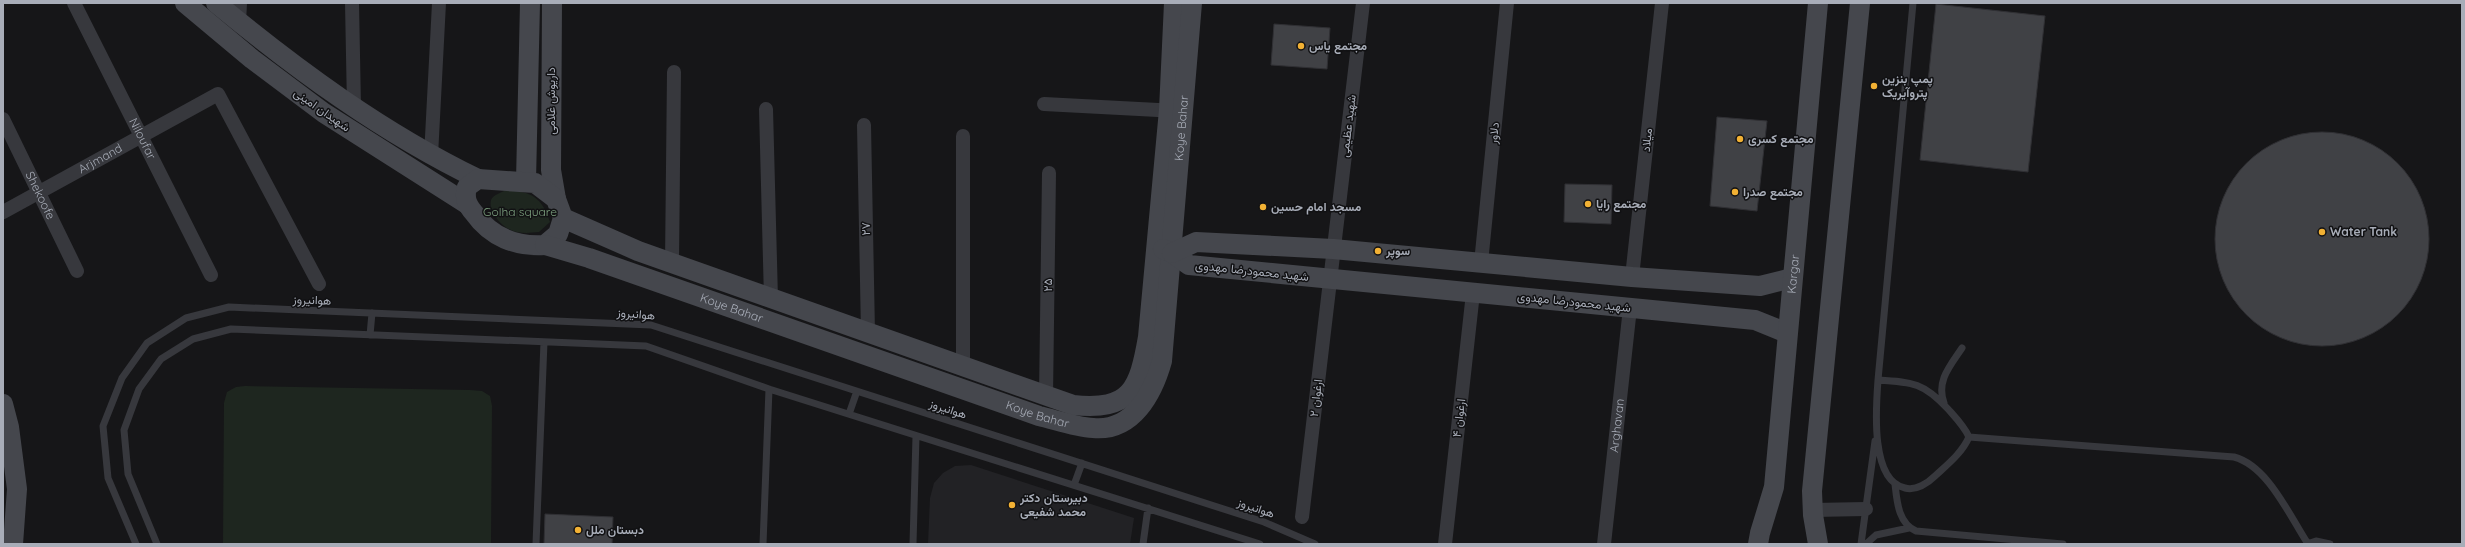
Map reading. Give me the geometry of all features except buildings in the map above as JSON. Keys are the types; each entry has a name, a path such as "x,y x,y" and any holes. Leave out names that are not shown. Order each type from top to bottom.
{"street":[{"name":"Niloufar","path":"74,3 140,137 211,275"},
{"name":"شهیدان امینی","path":"185,3 252,59 324,113 467,204"},
{"name":"شهیدان امینی","path":"216,3 262,42 354,107 431,156 478,179"},
{"path":"239,23 240,3"},
{"path":"352,3 354,107"},
{"path":"431,156 439,3"},
{"name":"داریوش غلامی","path":"526,181 530,3"},
{"name":"داریوش غلامی","path":"552,3 550,170 556,199"},
{"name":"Koye Bahar","path":"1174,3 1176,110"},
{"name":"Koye Bahar","path":"467,204 481,223 501,237 515,243 545,245 589,258 1039,416 1093,429 1110,427 1126,420 1139,409 1155,386 1162,361 1165,339 1165,250 1176,110 1192,3"},
{"name":"شهید عظیمی","path":"1330,279 1363,3"},
{"name":"دلاور","path":"1481,263 1507,3"},
{"name":"میلاد","path":"1632,277 1662,3"},
{"name":"Kargar","path":"1758,544 1774,487 1818,3"},
{"path":"1818,544 1812,492 1860,3"},
{"path":"672,263 674,72"},
{"name":"Arjmand","path":"3,212 218,94 319,284"},
{"path":"1044,104 1176,110"},
{"path":"766,109 771,298"},
{"name":"Shekoofe","path":"3,119 77,271"},
{"name":"۲۷","path":"864,125 868,333"},
{"path":"963,136 963,367"},
{"name":"۲۵","path":"1046,396 1049,173"},
{"path":"467,204 467,188 478,179 526,181 543,188 556,199 563,218 558,234 545,245"},
{"name":"Koye Bahar","path":"563,218 638,251 1073,406 1094,408 1116,402 1130,392 1142,369 1165,250"},
{"name":"شهید محمودرضا مهدوی","path":"1165,250 1196,242 1334,249 1632,277 1760,286 1792,278"},
{"name":"شهید محمودرضا مهدوی","path":"1165,250 1190,265 1755,320 1787,333"},
{"path":"1630,308 1632,277"},
{"name":"ارغوان ۲","path":"1302,517 1330,279"},
{"name":"ارغوان ۴","path":"1445,544 1473,292"},
{"name":"Arghavan","path":"1604,544 1630,308"},
{"path":"3,404 10,427 17,489 13,544"},
{"path":"1813,510 1866,509"}],"lane":[{"path":"1861,544 1874,452 1878,380 1913,3"},
{"name":"هوانیروز","path":"136,544 108,478 104,426 122,378 148,342 186,318 229,307 651,325 1264,522 1315,544"},
{"path":"370,335 372,313"},
{"path":"157,544 128,474 124,430 139,389 161,359 193,339 231,330 646,346 769,390 1260,544"},
{"path":"536,544 544,342"},
{"path":"1946,407 1941,392 1943,378 1962,348"},
{"path":"1878,380 1908,382 1930,391 1963,426 1969,437"},
{"path":"763,544 769,390"},
{"path":"849,414 857,391"},
{"path":"1876,423 1878,448 1883,462 1895,484 1900,512 1909,528"},
{"path":"913,544 916,436"},
{"path":"1895,484 1908,489 1930,481 1960,452 1969,437"},
{"path":"1969,437 2234,457 2246,460 2262,474 2308,544 2316,541 2330,544"},
{"path":"1074,485 1082,463"},
{"path":"1143,544 1148,508"},
{"path":"1866,544 1876,535 1909,528 1922,532 2063,544"}],"shaded area":[{"name":"دبیرستان دکتر محمد شفیعی","path":"971,465 1134,518 1130,544 928,544 930,498 934,483 943,473 955,466"}],"green space":[{"name":"Golha square","path":"504,191 521,192 533,196 543,206 550,222 539,232 521,233 507,228 499,222 491,209 491,200 493,197"},
{"path":"236,387 470,390 482,391 490,396 492,406 491,544 223,544 224,403 227,392"}],"place":[{"name":"مجتمع یاس","path":"1301,46"},
{"name":"پمپ بنزین پتروآیریک","path":"1874,86"},
{"name":"مجتمع کسری","path":"1740,139"},
{"name":"مجتمع صدرا","path":"1735,192"},
{"name":"مجتمع رایا","path":"1588,204"},
{"name":"مسجد امام حسین","path":"1263,207"},
{"name":"Water Tank","path":"2322,232"},
{"name":"سوپر","path":"1378,251"},
{"name":"دبیرستان دکتر محمد شفیعی","path":"1012,505"},
{"name":"دبستان ملل","path":"578,530"}]}
